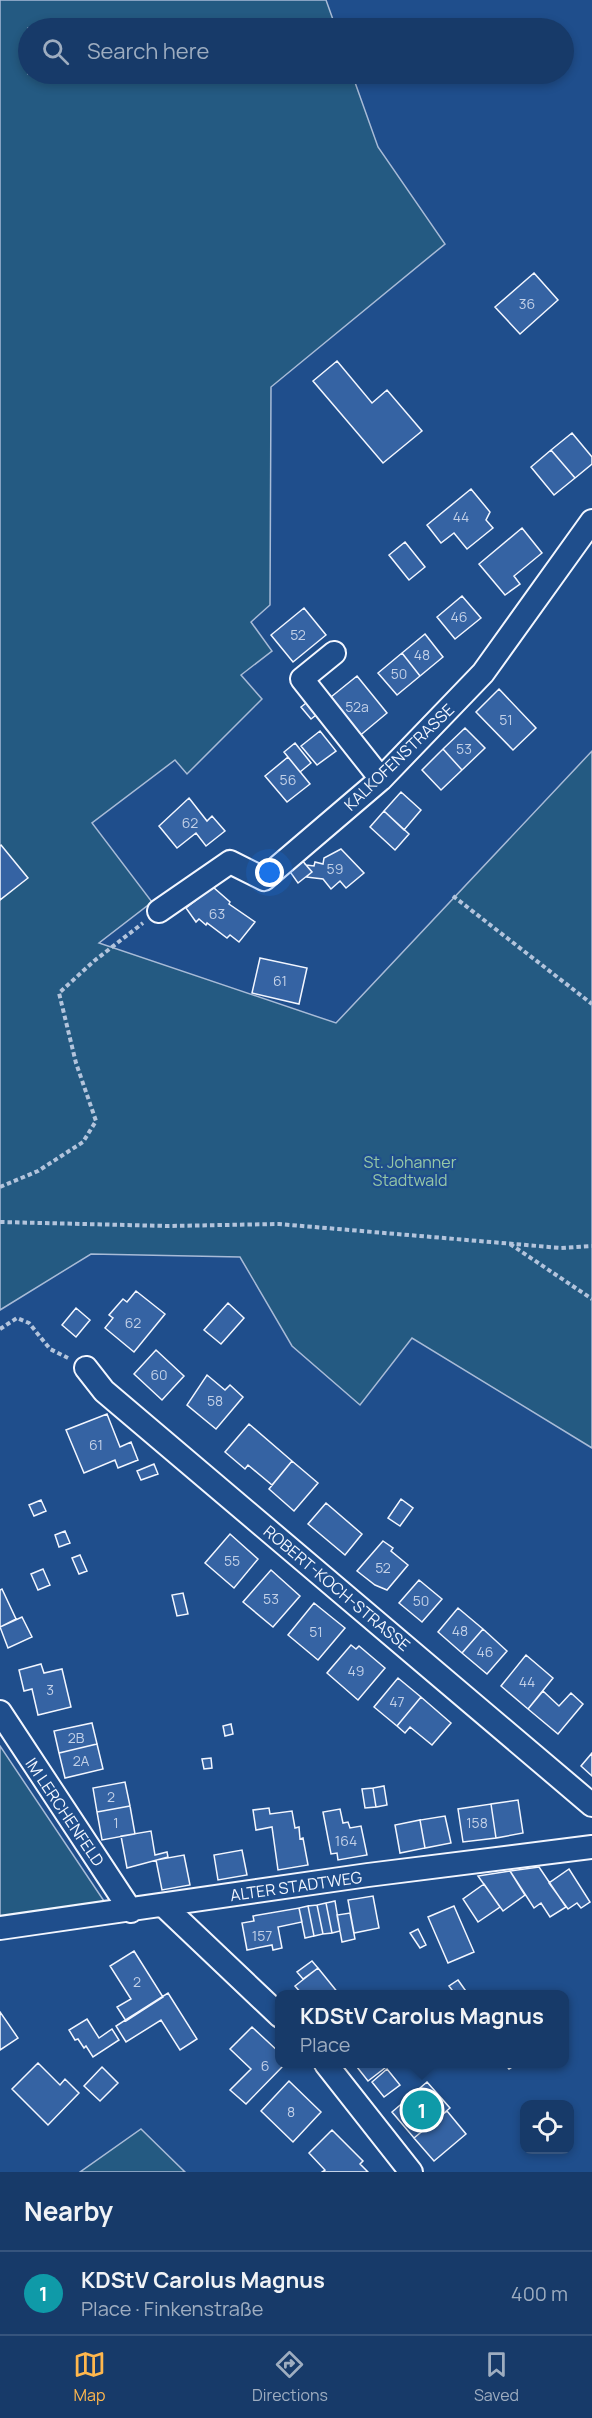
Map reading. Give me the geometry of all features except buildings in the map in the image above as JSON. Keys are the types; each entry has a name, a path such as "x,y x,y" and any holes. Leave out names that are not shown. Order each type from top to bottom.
{"street":[{"name":"KALKOFENSTRASSE","path":"159,911 230,862 264,879 381,779 483,673 592,521"},
{"path":"334,653 302,679 381,779"},
{"name":"ROBERT-KOCH-STRASSE","path":"86,1368 104,1391 592,1805"},
{"name":"IM LERCHENFELD","path":"0,1712 131,1911"},
{"name":"ALTER STADTWEG","path":"0,1928 131,1911 368,1875 592,1847"},
{"path":"163,1905 275,2012"},
{"path":"329,2068 411,2172"}],"path":[{"path":"453,896 592,1004"},
{"path":"0,1187 38,1171 83,1142 96,1121 76,1063 59,993 94,961 159,911"},
{"path":"0,1222 168,1226 279,1224 561,1248 592,1246"},
{"path":"509,1244 592,1299"},
{"path":"0,1329 17,1318 28,1323 50,1349 86,1368"}],"green space":[{"name":"St. Johanner Stadtwald","path":"0,0 326,0 332,18 18,18 18,84 356,84 378,147 445,244 271,387 270,605 251,622 272,651 241,675 262,699 187,774 175,760 92,823 152,902 99,943 336,1023 592,751 592,1448 412,1338 360,1405 292,1346 240,1257 91,1254 0,1310"},
{"path":"0,1746 104,1901 0,1918"},
{"path":"141,2129 185,2172 80,2172"}],"place":[{"name":"KDStV Carolus Magnus","path":"422,2110"}]}
